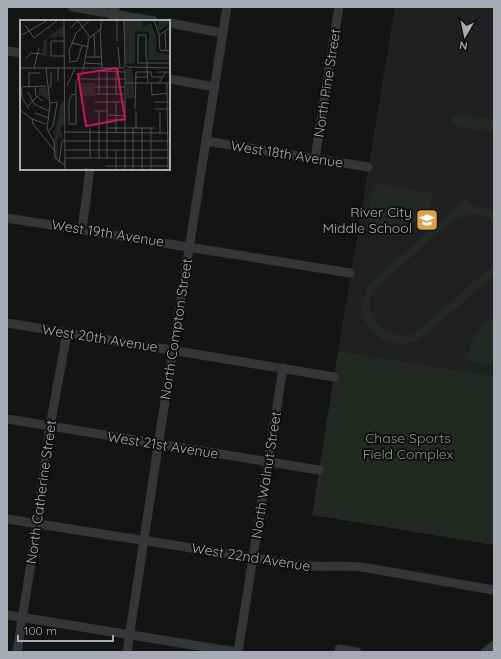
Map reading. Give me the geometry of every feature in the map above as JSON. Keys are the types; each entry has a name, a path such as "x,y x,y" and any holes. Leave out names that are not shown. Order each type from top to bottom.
{"street":[{"path":"72,7 148,20"},
{"name":"North Compton Street","path":"127,652 143,540 227,7"},
{"name":"North Pine Street","path":"315,158 339,7"},
{"path":"170,23 223,33"},
{"path":"7,51 20,54"},
{"path":"170,79 215,87"},
{"name":"West 18th Avenue","path":"206,140 368,167"},
{"path":"82,229 90,170"},
{"name":"West 19th Avenue","path":"7,218 350,273"},
{"name":"West 20th Avenue","path":"7,323 334,377"},
{"name":"North Catherine Street","path":"17,652 37,524 50,426 67,333"},
{"name":"North Walnut Street","path":"237,652 283,368"},
{"name":"West 21st Avenue","path":"7,419 320,470"},
{"name":"West 22nd Avenue","path":"7,520 315,568 341,565 360,567 494,590"},
{"path":"7,614 237,652"},
{"path":"486,652 494,644"},
{"path":"339,649 357,652"}],"shaded area":[{"name":"River City Middle School","path":"395,7 494,7 494,376 338,351"}],"green space":[{"path":"453,114 473,117 471,129 451,125"},
{"path":"474,117 494,120 492,132 472,129"},
{"path":"378,183 434,194 430,207 424,217 409,230 389,234 365,232 373,187"},
{"path":"466,199 472,204 494,212 494,224 484,217 474,214 463,216 452,221 375,289 371,300 371,310 374,320 389,333 399,335 410,334 420,329 494,264 494,275 423,337 416,341 403,344 380,339 367,325 363,317 362,306 368,285"},
{"path":"494,317 494,365 468,361 470,348 475,335 488,320"},
{"name":"Chase Sports Field Complex","path":"338,351 494,376 494,545 312,515"}],"place":[{"name":"River City Middle School","path":"427,220"}]}
